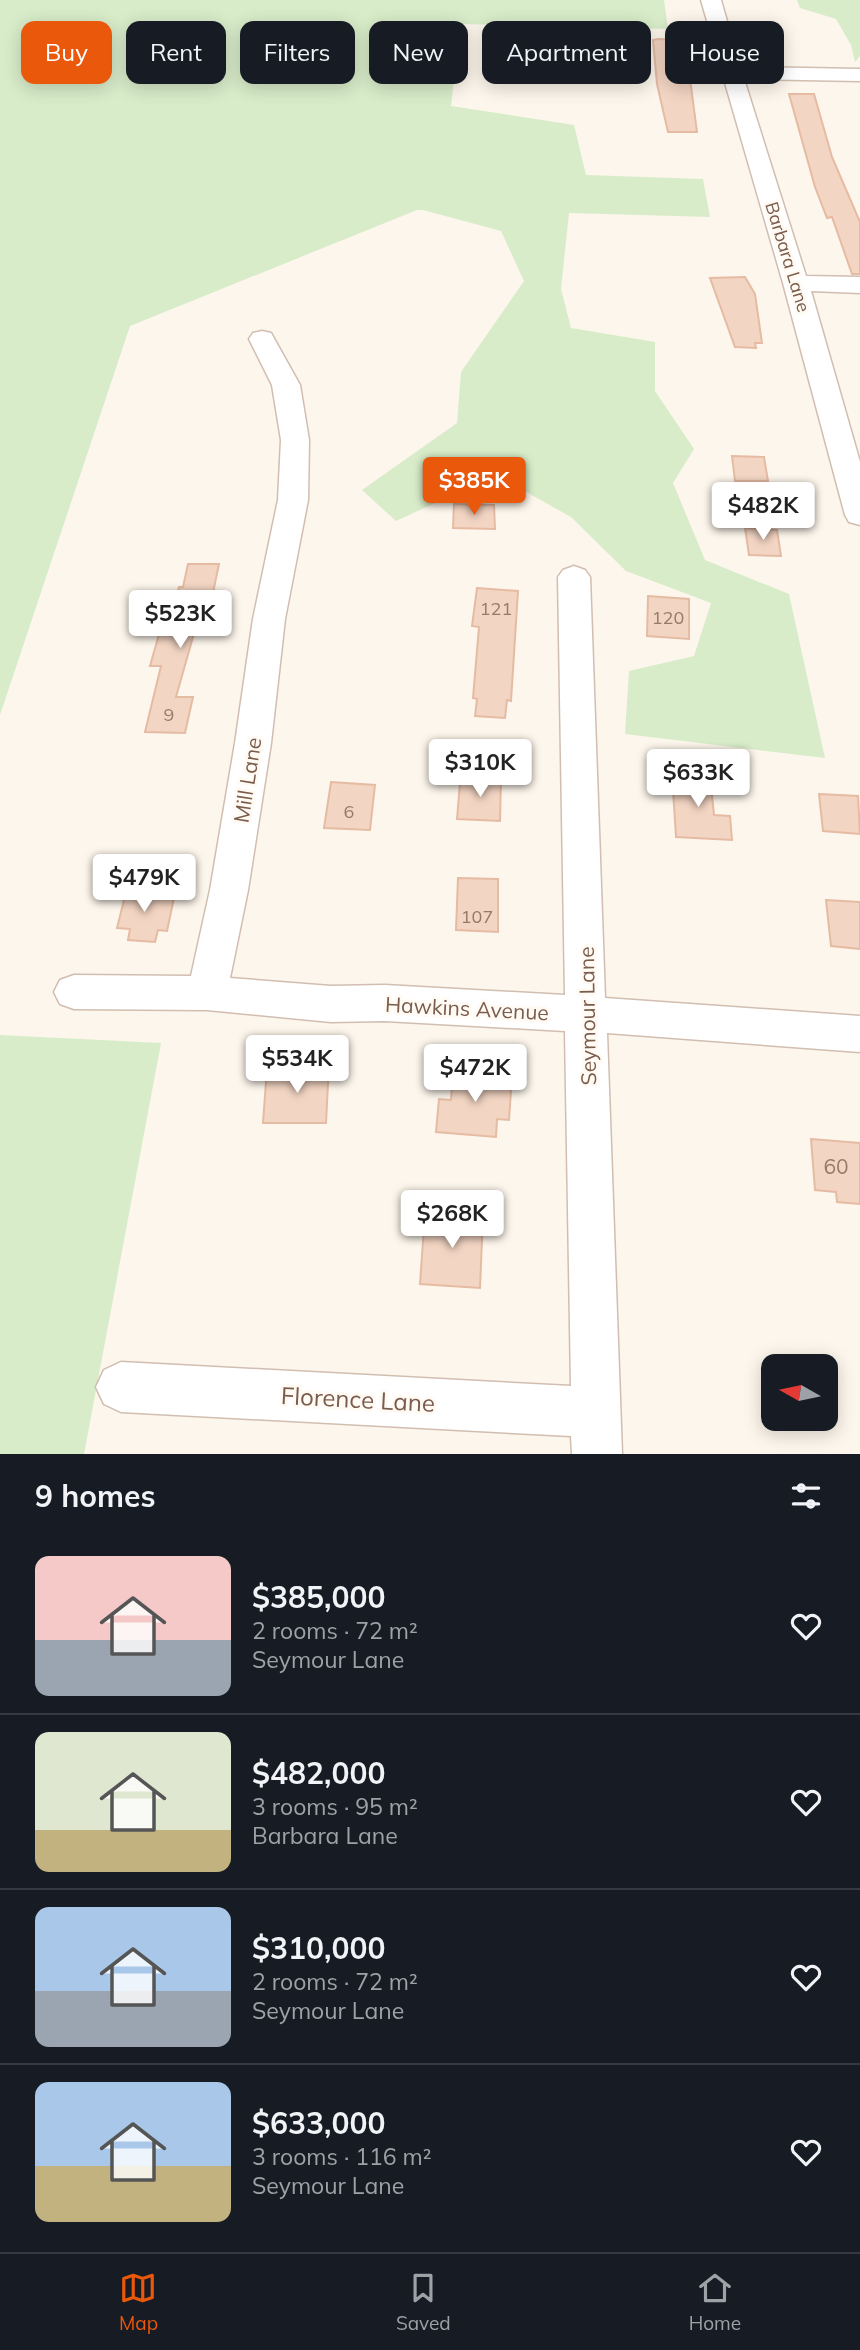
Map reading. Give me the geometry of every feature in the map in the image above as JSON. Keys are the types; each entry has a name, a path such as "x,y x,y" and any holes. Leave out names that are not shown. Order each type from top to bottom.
{"street":[{"name":"Barbara Lane","path":"711,0 717,21"},
{"path":"784,74 860,75"},
{"name":"Barbara Lane","path":"734,84 796,283 860,515"},
{"path":"796,283 860,285"},
{"name":"Mill Lane","path":"207,993 231,876 279,565 293,500 295,440 286,385 262,339"},
{"name":"Seymour Lane","path":"574,577 597,1433"},
{"name":"Hawkins Avenue","path":"74,992 207,993 331,1004 385,1003 587,1014 860,1034"},
{"name":"Florence Lane","path":"121,1387 597,1433"}],"green space":[{"path":"0,0 664,0 667,21 665,29 651,29 651,21 482,21 482,25 468,24 468,21 369,21 369,84 453,84 451,106 574,125 586,175 703,179 710,217 569,213 561,289 571,328 655,342 655,391 694,449 673,483 705,560 789,594 825,758 625,734 629,671 694,656 711,603 626,571 571,517 496,475 396,521 362,490 457,423 461,372 524,281 501,231 423,210 417,210 130,326 0,715"},
{"path":"797,0 860,0 860,56 855,62 851,45 836,19 800,8"},
{"path":"0,1035 161,1043 84,1454 0,1454"}],"building":[{"path":"665,39 665,84 691,84 697,132 668,132 657,84 653,40"},
{"path":"789,94 814,94 832,157 860,222 860,274 852,274 832,217 827,218 815,187"},
{"path":"745,277 755,294 762,343 755,343 756,348 735,347 710,278"},
{"path":"732,456 764,457 768,481 735,481"},
{"path":"454,504 494,505 495,529 453,528"},
{"path":"745,528 777,530 781,556 749,555"},
{"path":"188,564 219,564 209,612 200,612 176,697 193,697 185,733 145,732 161,666 150,666 159,634 168,635 179,587 183,587"},
{"path":"477,588 518,591 511,701 507,700 505,718 475,716 477,699 473,698 479,627 472,626"},
{"path":"648,596 689,599 689,639 647,636"},
{"path":"672,774 710,775 714,815 730,816 732,840 676,837"},
{"path":"465,777 501,779 500,821 457,819 460,783 465,783"},
{"path":"331,782 375,785 370,830 324,828"},
{"path":"819,794 858,796 860,834 823,831"},
{"path":"458,878 498,879 498,932 456,930"},
{"path":"128,884 152,886 149,897 174,898 167,931 158,930 155,942 128,940 130,929 117,928"},
{"path":"826,900 860,902 860,949 831,946"},
{"path":"329,1064 326,1123 263,1123 267,1068"},
{"path":"453,1071 512,1076 509,1120 497,1119 496,1137 436,1132 439,1099 451,1100"},
{"path":"811,1139 860,1143 860,1204 837,1202 836,1192 815,1190"},
{"path":"425,1213 483,1216 480,1288 420,1284"}]}
